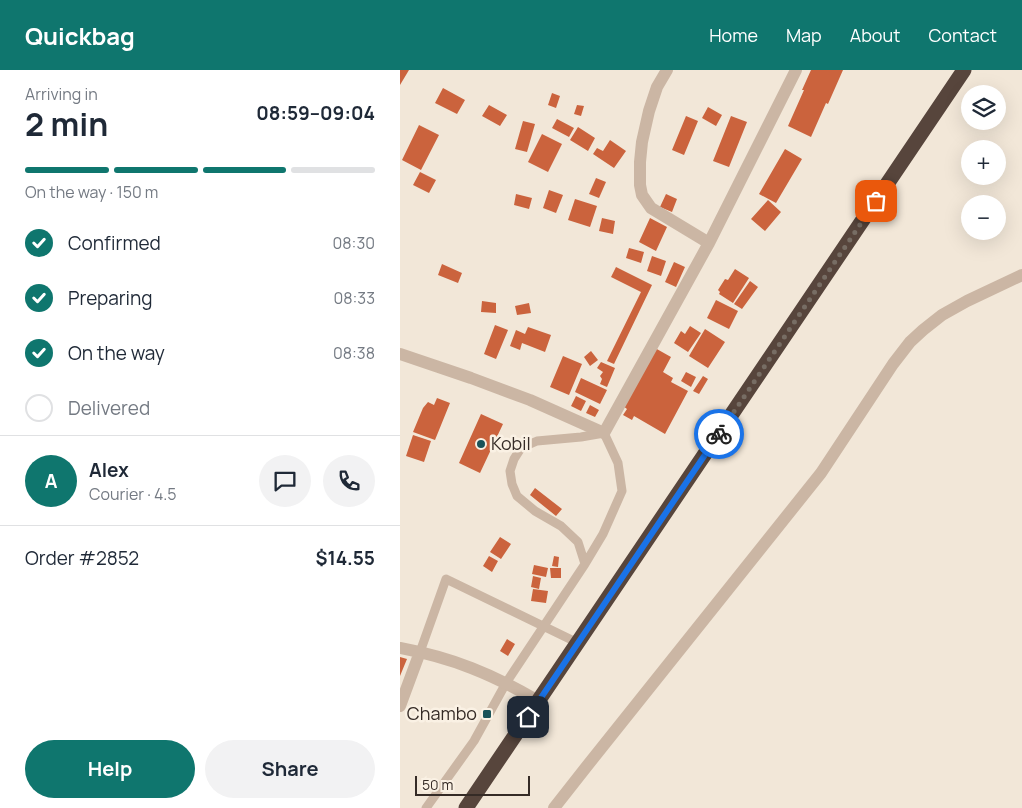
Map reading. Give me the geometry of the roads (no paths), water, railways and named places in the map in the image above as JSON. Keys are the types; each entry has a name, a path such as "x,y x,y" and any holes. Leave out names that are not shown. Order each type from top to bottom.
{"highway":[{"path":"466,808 964,70"}],"street":[{"path":"667,70 657,87 648,111 640,162 642,195 651,208 709,243"},
{"path":"400,354 522,397 604,433 709,243 796,70"},
{"path":"554,808 821,474 893,364 910,342 942,315 1022,275"},
{"path":"400,648 452,660 473,668 506,683 538,702"},
{"path":"400,706 420,652"}],"lane":[{"path":"426,808 474,741 506,683 585,564 603,534 622,491 618,463 604,433 581,437 537,440 521,448 514,458 510,471 512,484 517,496 535,511 561,526 578,542 585,564"},
{"path":"420,652 446,579 578,643"}],"place":[{"name":"Kobil","path":"481,444"},
{"name":"Chambo","path":"487,714"}]}
